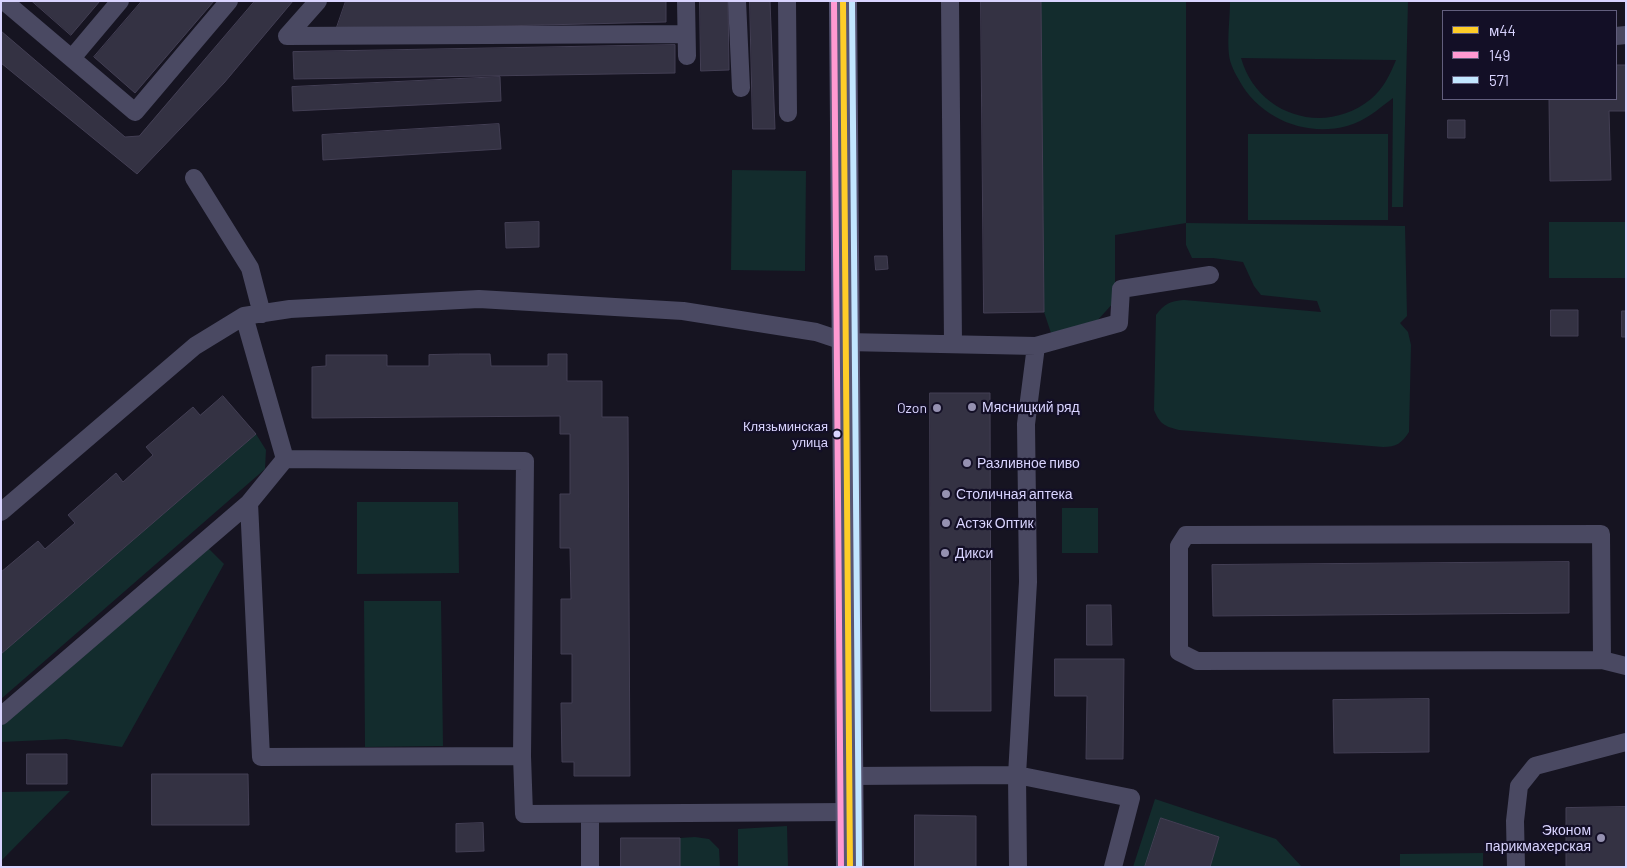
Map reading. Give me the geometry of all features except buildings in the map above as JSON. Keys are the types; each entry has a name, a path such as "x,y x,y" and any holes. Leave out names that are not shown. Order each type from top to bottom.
{"street":[{"path":"843,1 850,867"}],"lane":[{"path":"72,58 120,1"},
{"path":"11,3 135,112 229,1"},
{"path":"318,1 287,36 686,34"},
{"path":"686,1 686,56"},
{"path":"737,1 741,88"},
{"path":"787,1 788,114"},
{"path":"950,1 953,343"},
{"path":"194,178 250,268 262,314"},
{"path":"1,512 195,346 244,316 290,309 479,299 682,311 816,332 846,342 1036,346 1119,323 1122,289 1210,275"},
{"path":"244,316 284,459"},
{"path":"1018,867 1017,775 1028,582 1026,424 1036,346"},
{"path":"1,716 250,503 284,459"},
{"path":"284,459 524,461 522,756 524,814 850,812"},
{"path":"250,503 261,757 522,756"},
{"path":"1602,660 1601,534 1186,535 1179,546 1179,652 1197,661 1602,660 1626,666"},
{"path":"1516,867 1515,821 1519,786 1535,766 1626,742"},
{"path":"849,776 1017,775 1132,798 1113,867"},
{"path":"590,814 590,867"}],"green space":[{"path":"1041,1 1186,1 1186,223 1115,235 1115,301 1096,322 1051,333 1044,312"},
{"path":"1230,1 1408,1 1403,207 1392,207 1393,98 1360,121 1331,129 1300,127 1272,115 1248,94 1232,65 1228,49","holes":["1241,58 1396,60 1386,81 1371,99 1353,110 1333,117 1313,118 1294,114 1277,106 1261,94 1249,78"]},
{"path":"1248,134 1388,134 1388,220 1248,220"},
{"path":"732,170 806,171 805,271 731,270"},
{"path":"1549,222 1626,222 1626,278 1549,278"},
{"path":"1186,223 1405,226 1407,316 1400,323 1408,332 1411,345 1409,432 1404,439 1398,444 1383,447 1179,430 1166,426 1158,418 1154,410 1156,315 1162,308 1171,302 1184,300 1321,312 1317,301 1261,295 1254,286 1243,262 1213,258 1192,258 1186,245"},
{"path":"256,434 266,450 265,469 1,699 1,654"},
{"path":"357,502 458,502 459,573 357,574"},
{"path":"1062,508 1098,508 1098,553 1062,553"},
{"path":"207,547 224,564 122,747 66,739 1,742 1,725 8,715"},
{"path":"364,601 441,601 443,746 365,747"},
{"path":"70,791 1,861 1,792"},
{"path":"1155,799 1276,839 1302,867 1210,867 1219,837 1162,818 1145,867 1133,867"},
{"path":"787,826 788,867 738,867 738,829"},
{"path":"695,837 709,839 719,849 720,867 680,867 680,838"},
{"path":"1483,853 1483,867 1400,867 1400,854"}],"transit line":[{"name":"149","path":"834,1 841,867"},
{"name":"м44","path":"843,1 850,867"},
{"name":"571","path":"852,1 859,867"}],"place":[{"name":"Мясницкий ряд","path":"972,407"},
{"name":"Ozon","path":"937,408"},
{"name":"Клязьминская улица","path":"837,434"},
{"name":"Разливное пиво","path":"967,463"},
{"name":"Столичная аптека","path":"946,494"},
{"name":"Астэк Оптик","path":"946,523"},
{"name":"Дикси","path":"945,553"},
{"name":"Эконом парикмахерская","path":"1601,838"}]}
